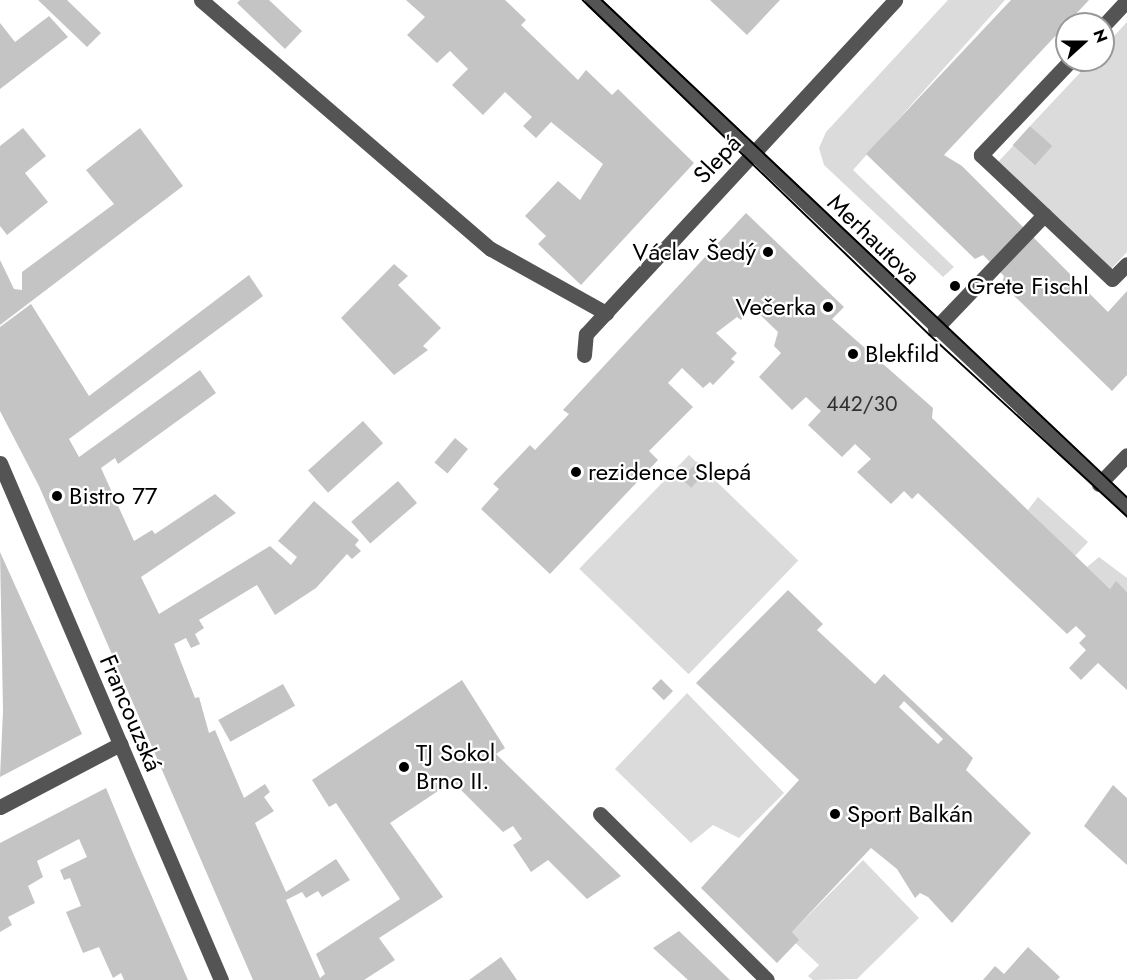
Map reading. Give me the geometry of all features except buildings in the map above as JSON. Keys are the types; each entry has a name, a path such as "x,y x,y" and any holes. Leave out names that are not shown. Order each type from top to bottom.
{"street":[{"path":"201,0 491,249 606,313"},
{"name":"Merhautova","path":"592,0 935,329 1099,484 1127,507"},
{"name":"Slepá","path":"584,355 586,334 895,0"},
{"path":"1115,13 1127,0"},
{"path":"1060,72 981,156 1112,279 1127,264"},
{"path":"935,329 1044,215"},
{"path":"1099,484 1127,455"},
{"name":"Francouzská","path":"0,463 221,980"},
{"path":"0,807 120,744"},
{"path":"600,814 767,980"}],"shaded area":[{"path":"948,0 1005,0 853,170 954,267 943,277 824,165 819,148 826,132"},
{"path":"1127,22 1127,252 1111,269 998,162 1013,146 1034,165 1051,147 1030,126 1081,72 1115,72 1115,35"},
{"path":"689,455 798,561 689,674 579,569"},
{"path":"1038,497 1088,542 1075,556 1028,510"},
{"path":"1099,557 1127,578 1127,592 1116,582 1110,589 1087,567"},
{"path":"687,693 784,793 739,838 713,825 691,843 615,769"},
{"path":"863,860 919,918 857,979 813,980 808,976 819,965 788,936"}],"tram line":[{"path":"583,0 930,335 1127,516"},
{"path":"602,0 1127,497"}],"place":[{"name":"Václav Šedý","path":"768,252"},
{"name":"Grete Fischl","path":"955,286"},
{"name":"Večerka","path":"828,307"},
{"name":"Blekfild","path":"853,354"},
{"name":"rezidence Slepá","path":"576,472"},
{"name":"Bistro 77","path":"57,496"},
{"name":"TJ Sokol Brno II.","path":"404,767"},
{"name":"Sport Balkán","path":"835,814"}]}
